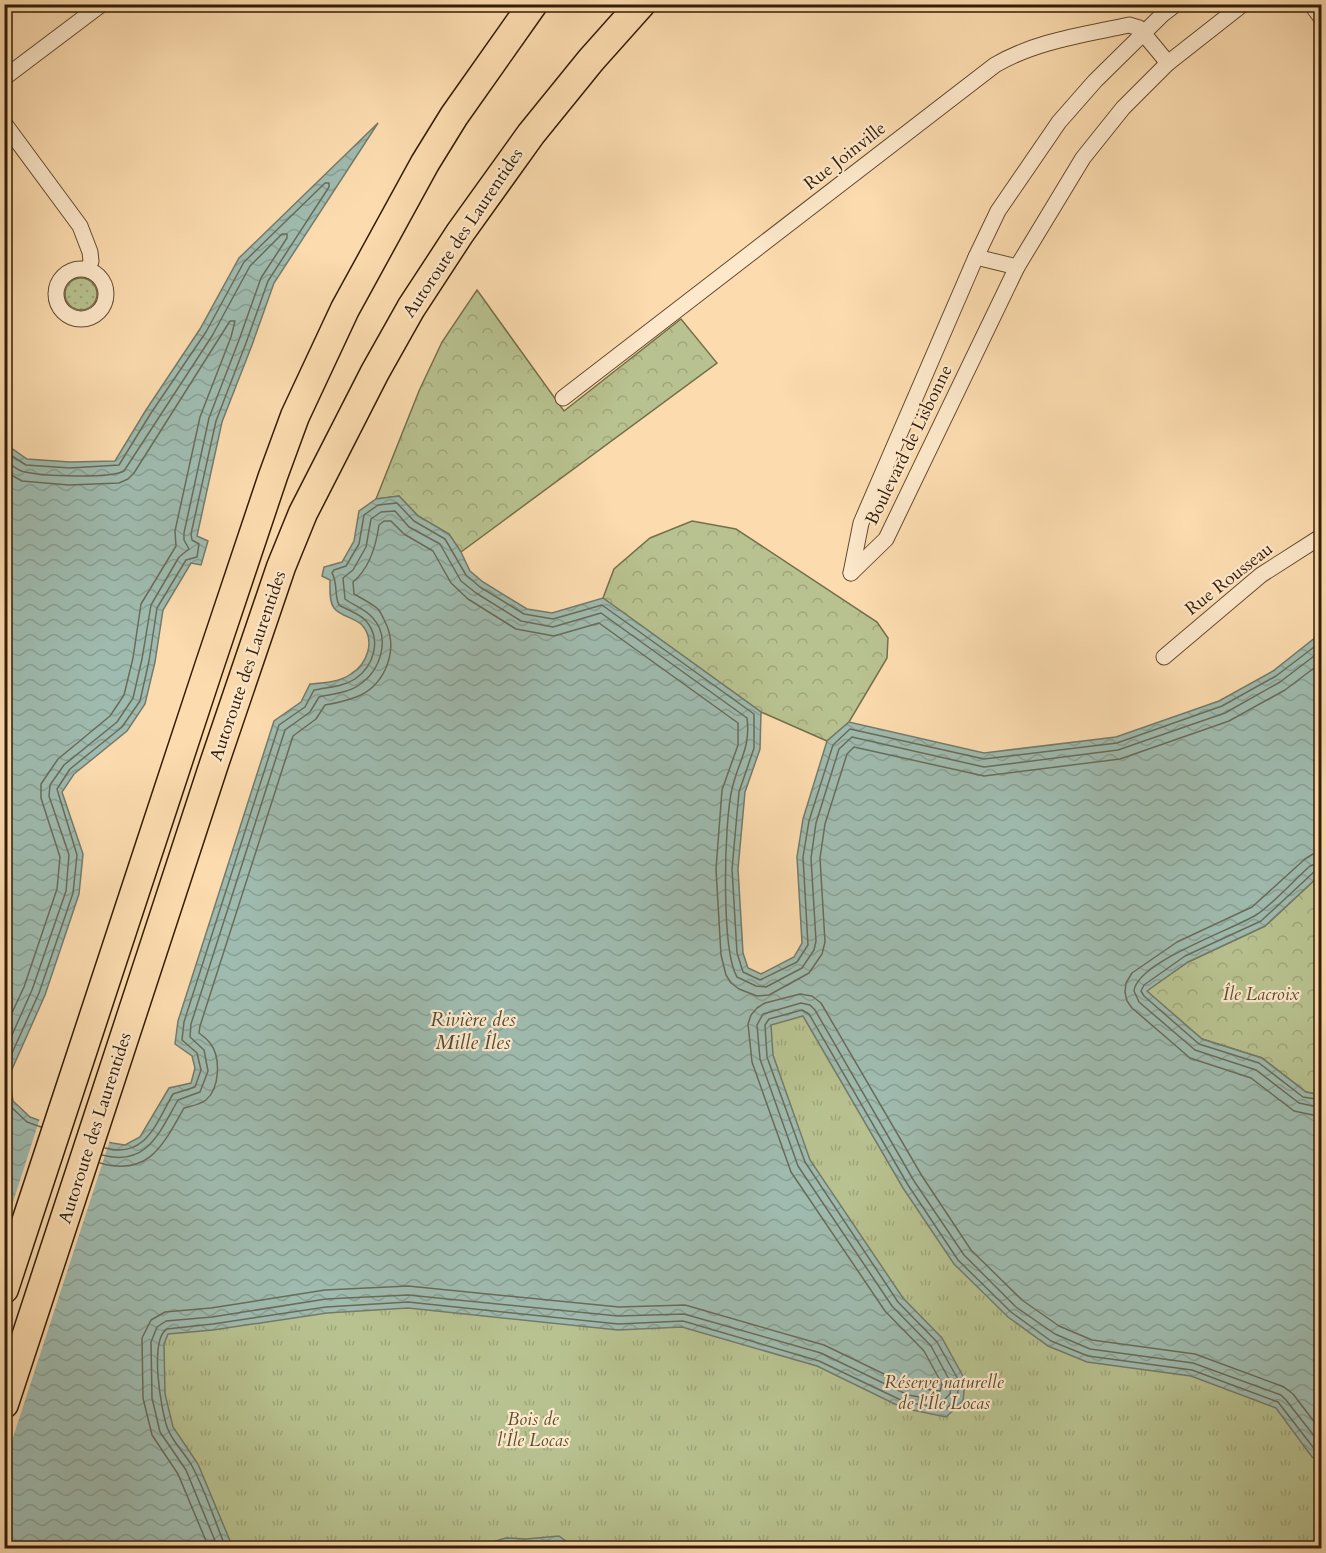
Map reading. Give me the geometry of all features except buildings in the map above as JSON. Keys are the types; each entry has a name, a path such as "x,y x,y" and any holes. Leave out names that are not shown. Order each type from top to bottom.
{"highway":[{"name":"Autoroute des Laurentides","path":"4,1289 247,552 295,416 345,309 425,163 454,116 533,4"},
{"name":"Autoroute des Laurentides","path":"4,1404 281,567 303,513 393,339 459,233 549,112 641,4"}],"street":[{"path":"4,78 102,4"},
{"name":"Boulevard de Lisbonne","path":"1176,4 1095,81 1059,122 998,211 861,523 850,573 885,539 1017,267 1083,158 1123,108 1168,63 1243,4"},
{"path":"1311,4 1322,19"},
{"name":"Rue Joinville","path":"563,398 995,64 1014,54 1045,43 1129,25 1139,28 1144,34"},
{"path":"1144,34 1168,63"},
{"path":"4,123 80,226 90,252 91,261 88,270"},
{"path":"976,257 1017,267"},
{"name":"Rue Rousseau","path":"1164,657 1261,575 1322,536"}],"green space":[{"path":"81,278 92,283 97,294 92,305 81,310 70,305 65,294 70,283"},
{"path":"477,290 564,411 681,319 717,363 461,552 449,534 418,516 399,496 376,499 419,391 442,342"},
{"path":"692,521 736,529 877,622 888,638 887,658 849,722 827,741 761,712 603,598 614,569 650,538"},
{"name":"Île Lacroix","path":"1321,874 1321,1095 1306,1092 1262,1058 1202,1039 1146,991 1188,962 1265,926"},
{"name":"Réserve naturelle de l'Île Locas","path":"852,968 1321,1368 1321,1548 158,1548 81,1229 715,998"}],"water":[{"name":"Rivière des Mille Îles","path":"378,123 274,283 222,422 197,536 208,541 201,565 191,563 163,610 155,662 145,704 127,731 74,774 62,792 83,854 79,894 45,995 9,1076 13,1101 30,1117 68,1131 125,1145 140,1137 169,1088 191,1083 195,1068 192,1056 175,1044 178,1021 274,721 301,702 310,684 331,682 347,677 357,670 368,652 366,631 362,625 334,608 330,580 322,576 324,567 342,562 354,541 359,511 376,499 399,496 418,516 449,534 470,571 483,582 527,609 552,613 603,598 761,712 760,749 745,792 738,869 743,953 748,968 761,974 794,957 802,943 797,857 803,819 827,741 849,722 984,753 1116,737 1219,701 1273,671 1321,633 1321,874 1265,926 1188,962 1147,991 1202,1039 1262,1058 1306,1092 1321,1095 1321,1462 1312,1457 1276,1408 1191,1376 1087,1362 1048,1346 1008,1317 954,1264 903,1188 803,1016 771,1025 773,1055 810,1160 903,1298 942,1338 965,1380 963,1401 946,1417 903,1408 817,1366 682,1327 618,1330 408,1308 327,1313 213,1330 168,1334 164,1344 165,1394 173,1427 198,1464 233,1548 5,1548 4,443 27,459 70,462 115,461 200,329 239,258"},
{"path":"559,1536 575,1548 472,1548 506,1538"}],"pier":[{"path":"40,1118 110,1140 5,1462 5,1227"}],"park label":[{"name":"Bois de l'Île Locas","path":"533,1429"}]}
